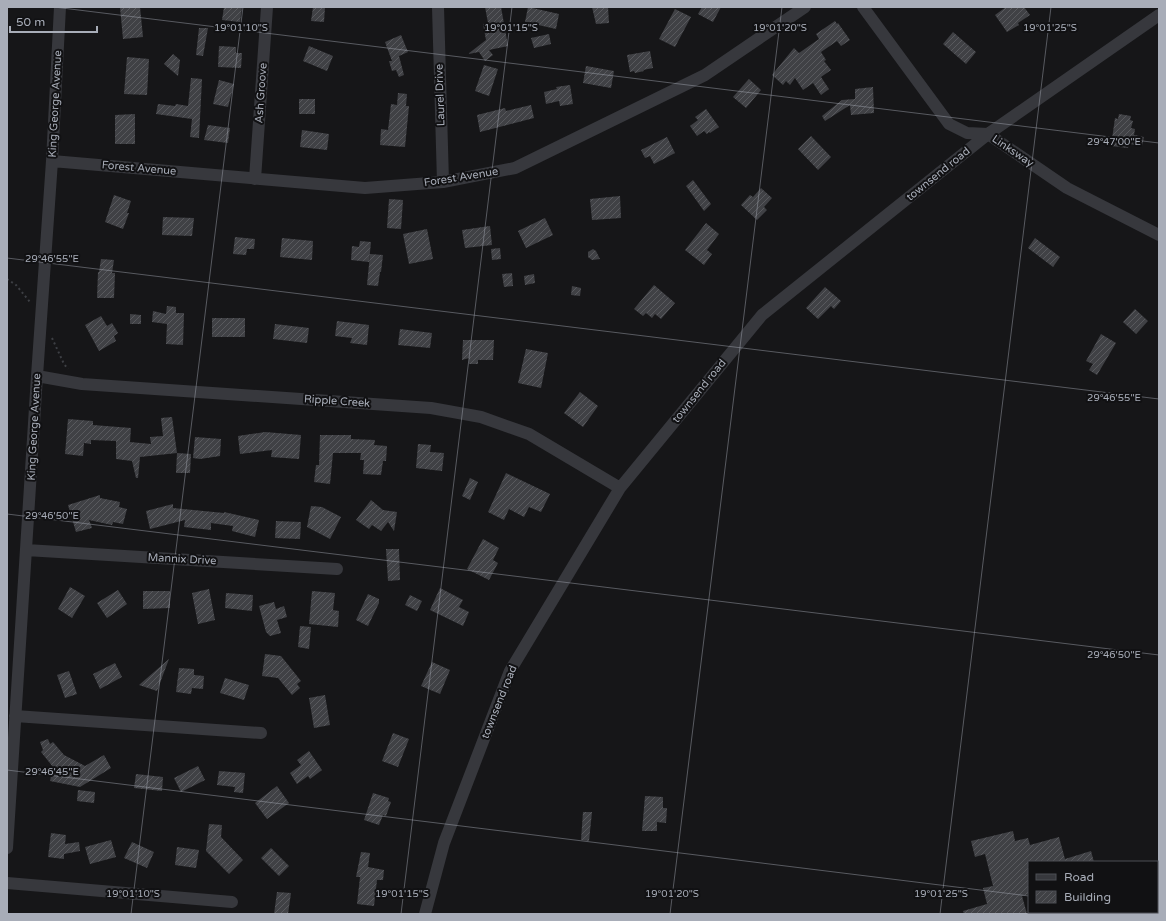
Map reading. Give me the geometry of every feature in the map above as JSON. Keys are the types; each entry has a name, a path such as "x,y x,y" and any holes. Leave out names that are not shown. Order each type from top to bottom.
{"street":[{"name":"King George Avenue","path":"7,848 36,376 52,161 60,7"},
{"name":"Ash Groove","path":"255,179 267,7"},
{"name":"Laurel Drive","path":"438,7 443,182"},
{"name":"Forest Avenue","path":"52,161 365,188 443,182 515,168 705,75 805,7"},
{"name":"Linksway","path":"862,7 949,124 966,133 988,134 1067,188 1159,235"},
{"name":"townsend road","path":"426,914 444,843 510,671 620,488 762,315 988,134 1159,15"},
{"name":"Ripple Creek","path":"36,376 82,384 431,408 481,417 528,434 620,488"},
{"name":"Mannix Drive","path":"26,550 337,569"},
{"path":"15,716 261,733"},
{"path":"7,883 232,902"}],"path":[{"path":"7,279 16,285 41,315"},
{"path":"51,336 64,364 68,369"}],"building":[{"path":"120,7 140,7 143,37 123,39"},
{"path":"224,7 242,7 240,22 222,20"},
{"path":"313,7 325,7 324,22 311,21"},
{"path":"485,7 501,7 508,46 489,50 493,55 485,61 479,52 468,54 486,40 483,24 488,23"},
{"path":"528,7 559,14 556,29 525,22"},
{"path":"592,7 608,7 609,23 596,24"},
{"path":"702,7 721,7 713,22 698,14"},
{"path":"1006,7 1024,7 1030,15 1018,23 1019,25 1007,32 995,15"},
{"path":"675,9 691,17 675,47 659,39"},
{"path":"835,21 850,40 841,46 837,41 821,52 826,60 824,61 831,70 821,77 829,89 821,95 813,83 803,90 795,78 790,85 786,81 783,85 772,75 794,48 799,53 819,39 816,34"},
{"path":"199,28 208,28 203,56 196,55"},
{"path":"953,32 976,52 966,64 943,44"},
{"path":"549,34 551,44 534,48 531,38"},
{"path":"401,35 408,52 399,56 404,75 399,77 396,70 392,71 389,61 392,61 385,42"},
{"path":"219,46 236,47 236,53 242,53 241,68 218,67"},
{"path":"309,46 333,56 327,71 303,61"},
{"path":"650,51 653,68 635,73 634,71 630,72 627,55"},
{"path":"173,54 180,60 178,76 164,64"},
{"path":"127,57 149,59 147,95 124,94"},
{"path":"484,65 498,69 489,96 475,91"},
{"path":"586,66 614,71 611,88 583,83"},
{"path":"191,78 202,79 199,138 190,137 192,119 156,114 158,104 188,106"},
{"path":"749,79 761,90 746,108 733,97"},
{"path":"219,80 234,84 228,107 213,104"},
{"path":"570,85 573,104 560,106 559,101 546,104 544,92 557,89 556,87"},
{"path":"873,87 874,113 851,115 850,105 825,121 822,116 842,100 855,99 855,89"},
{"path":"398,93 407,94 406,106 409,106 405,147 380,145 381,129 388,130 391,104 397,105"},
{"path":"299,99 315,99 315,114 299,114"},
{"path":"531,105 534,118 480,132 477,115 505,108 506,111"},
{"path":"706,109 719,127 710,133 709,132 707,134 704,131 697,136 690,126 698,120 695,117"},
{"path":"135,114 135,144 115,144 115,115"},
{"path":"1119,114 1131,116 1130,120 1133,121 1131,128 1135,129 1134,135 1144,137 1142,146 1129,144 1128,148 1111,146 1115,118 1118,119"},
{"path":"208,125 230,128 228,143 204,140"},
{"path":"302,130 329,134 327,150 300,147"},
{"path":"811,136 831,157 818,170 798,149"},
{"path":"667,137 675,153 654,164 650,156 645,158 641,150"},
{"path":"693,180 711,204 704,211 686,186"},
{"path":"761,188 772,198 764,207 767,210 757,220 741,205 750,195 753,197"},
{"path":"114,195 131,201 127,213 129,213 123,229 105,222"},
{"path":"620,196 621,218 592,220 590,199"},
{"path":"389,199 403,200 401,229 387,228"},
{"path":"163,217 194,218 192,236 162,235"},
{"path":"545,218 553,235 526,248 518,231"},
{"path":"706,223 719,234 707,250 712,254 704,265 685,250"},
{"path":"490,226 492,245 465,248 462,230"},
{"path":"427,229 433,259 409,264 403,234"},
{"path":"235,237 255,239 254,249 247,249 246,255 233,254"},
{"path":"282,238 313,241 312,260 280,257"},
{"path":"1035,238 1060,257 1053,267 1028,248"},
{"path":"360,241 371,242 369,262 351,260 352,246 359,247"},
{"path":"500,248 501,259 492,260 491,249"},
{"path":"593,249 596,251 600,259 592,260 588,257 588,252"},
{"path":"370,254 383,255 378,286 367,285"},
{"path":"101,259 114,260 112,273 115,273 114,298 97,298 98,272"},
{"path":"512,273 513,286 504,287 502,274"},
{"path":"534,274 535,283 525,285 524,276"},
{"path":"654,285 675,303 661,319 655,314 652,318 646,313 643,316 634,309"},
{"path":"572,286 581,288 580,296 571,295"},
{"path":"825,287 841,301 834,309 831,306 818,319 806,308"},
{"path":"167,306 176,307 176,313 184,313 183,345 166,344 167,324 152,322 153,311 166,314"},
{"path":"1135,309 1148,321 1136,334 1123,322"},
{"path":"130,314 141,315 141,324 130,324"},
{"path":"101,316 107,326 112,323 118,333 114,336 116,341 99,351 85,325"},
{"path":"212,318 245,318 245,337 212,337"},
{"path":"337,321 369,325 367,345 350,343 352,338 335,336"},
{"path":"275,324 309,328 307,343 273,339"},
{"path":"400,329 432,333 430,348 398,345"},
{"path":"1101,334 1116,343 1097,375 1089,370 1093,364 1086,361"},
{"path":"463,340 494,340 493,360 478,360 478,364 469,364 469,358 462,360"},
{"path":"526,349 548,353 541,388 518,383"},
{"path":"580,392 598,406 583,427 564,413"},
{"path":"172,417 177,453 140,457 138,478 136,478 132,461 116,459 116,441 91,440 91,444 84,443 83,456 65,454 68,419 93,421 93,425 131,428 130,442 151,444 150,437 163,436 161,418"},
{"path":"265,432 301,435 299,459 271,457 272,450 240,454 238,436"},
{"path":"320,435 351,435 351,439 375,440 374,445 387,446 386,461 383,461 381,475 363,474 364,460 360,460 361,453 333,453 330,484 314,482 316,465 319,465"},
{"path":"195,437 221,439 220,456 200,459 193,458"},
{"path":"418,444 431,445 430,452 444,453 442,471 416,468"},
{"path":"177,453 191,454 190,473 176,473"},
{"path":"506,473 550,494 541,512 529,507 524,517 509,509 504,520 488,512"},
{"path":"470,478 478,482 470,500 462,496"},
{"path":"100,495 100,498 120,502 119,507 127,509 123,524 113,522 112,525 89,520 92,528 76,532 68,505"},
{"path":"371,500 383,510 397,512 394,531 388,522 381,531 372,525 369,529 356,520"},
{"path":"173,504 173,508 224,512 259,520 255,537 232,531 233,526 211,523 211,530 184,527 185,520 150,529 146,511"},
{"path":"311,506 322,507 341,517 330,539 307,527"},
{"path":"276,521 301,522 300,539 275,538"},
{"path":"483,539 499,548 493,560 498,563 489,580 467,569"},
{"path":"386,549 399,549 400,580 388,581"},
{"path":"70,587 85,596 72,618 58,609"},
{"path":"440,588 463,600 459,607 469,612 463,626 430,610"},
{"path":"209,589 215,620 198,624 192,593"},
{"path":"118,590 127,604 107,618 97,603"},
{"path":"143,591 170,591 170,608 143,609"},
{"path":"312,591 335,593 333,610 339,611 338,627 309,624"},
{"path":"226,593 253,595 252,611 225,608"},
{"path":"368,594 379,599 379,603 368,626 356,620"},
{"path":"410,595 422,601 417,611 405,605"},
{"path":"274,602 276,609 284,606 287,617 277,620 281,633 270,636 266,632 259,606"},
{"path":"300,626 311,627 309,649 298,647"},
{"path":"265,654 281,656 301,681 297,684 300,688 292,695 278,678 262,676"},
{"path":"169,659 157,691 139,685"},
{"path":"432,662 450,670 440,694 421,686"},
{"path":"115,663 122,677 100,689 93,674"},
{"path":"179,668 194,669 194,675 204,676 203,689 192,688 191,694 176,692"},
{"path":"69,671 77,694 65,698 57,675"},
{"path":"225,678 249,685 244,700 220,693"},
{"path":"325,695 330,725 314,728 309,698"},
{"path":"393,733 409,739 398,767 382,761"},
{"path":"48,739 50,744 53,742 64,755 85,766 104,755 111,768 80,787 50,781 53,767 41,752 43,750 40,742"},
{"path":"309,751 322,770 310,779 308,776 297,784 290,773 301,765 297,760"},
{"path":"198,766 205,780 181,792 174,778"},
{"path":"219,771 245,773 243,793 234,792 235,787 217,785"},
{"path":"136,774 163,777 162,791 134,788"},
{"path":"277,786 289,803 267,819 255,803"},
{"path":"78,790 95,792 94,803 77,801"},
{"path":"373,793 389,798 388,801 391,802 386,816 383,815 379,825 364,820"},
{"path":"645,796 663,797 663,808 667,808 666,823 657,822 657,831 642,831"},
{"path":"583,812 592,812 589,841 581,840"},
{"path":"209,824 222,825 221,837 243,860 229,874 206,851"},
{"path":"1013,831 1015,841 1028,838 1030,845 1059,837 1065,859 1091,851 1094,861 1028,861 1028,894 1022,896 1027,914 964,914 963,911 987,904 983,888 993,886 985,854 975,857 971,841"},
{"path":"51,833 66,835 65,844 79,842 80,851 64,854 64,859 48,857"},
{"path":"111,840 116,857 90,864 85,847"},
{"path":"132,842 154,852 147,868 124,858"},
{"path":"177,847 199,850 196,868 175,865"},
{"path":"271,848 289,866 279,876 261,858"},
{"path":"361,852 370,853 368,867 384,870 383,880 377,880 374,906 357,904 360,877 356,877"},
{"path":"277,892 291,893 288,914 274,914"}]}
